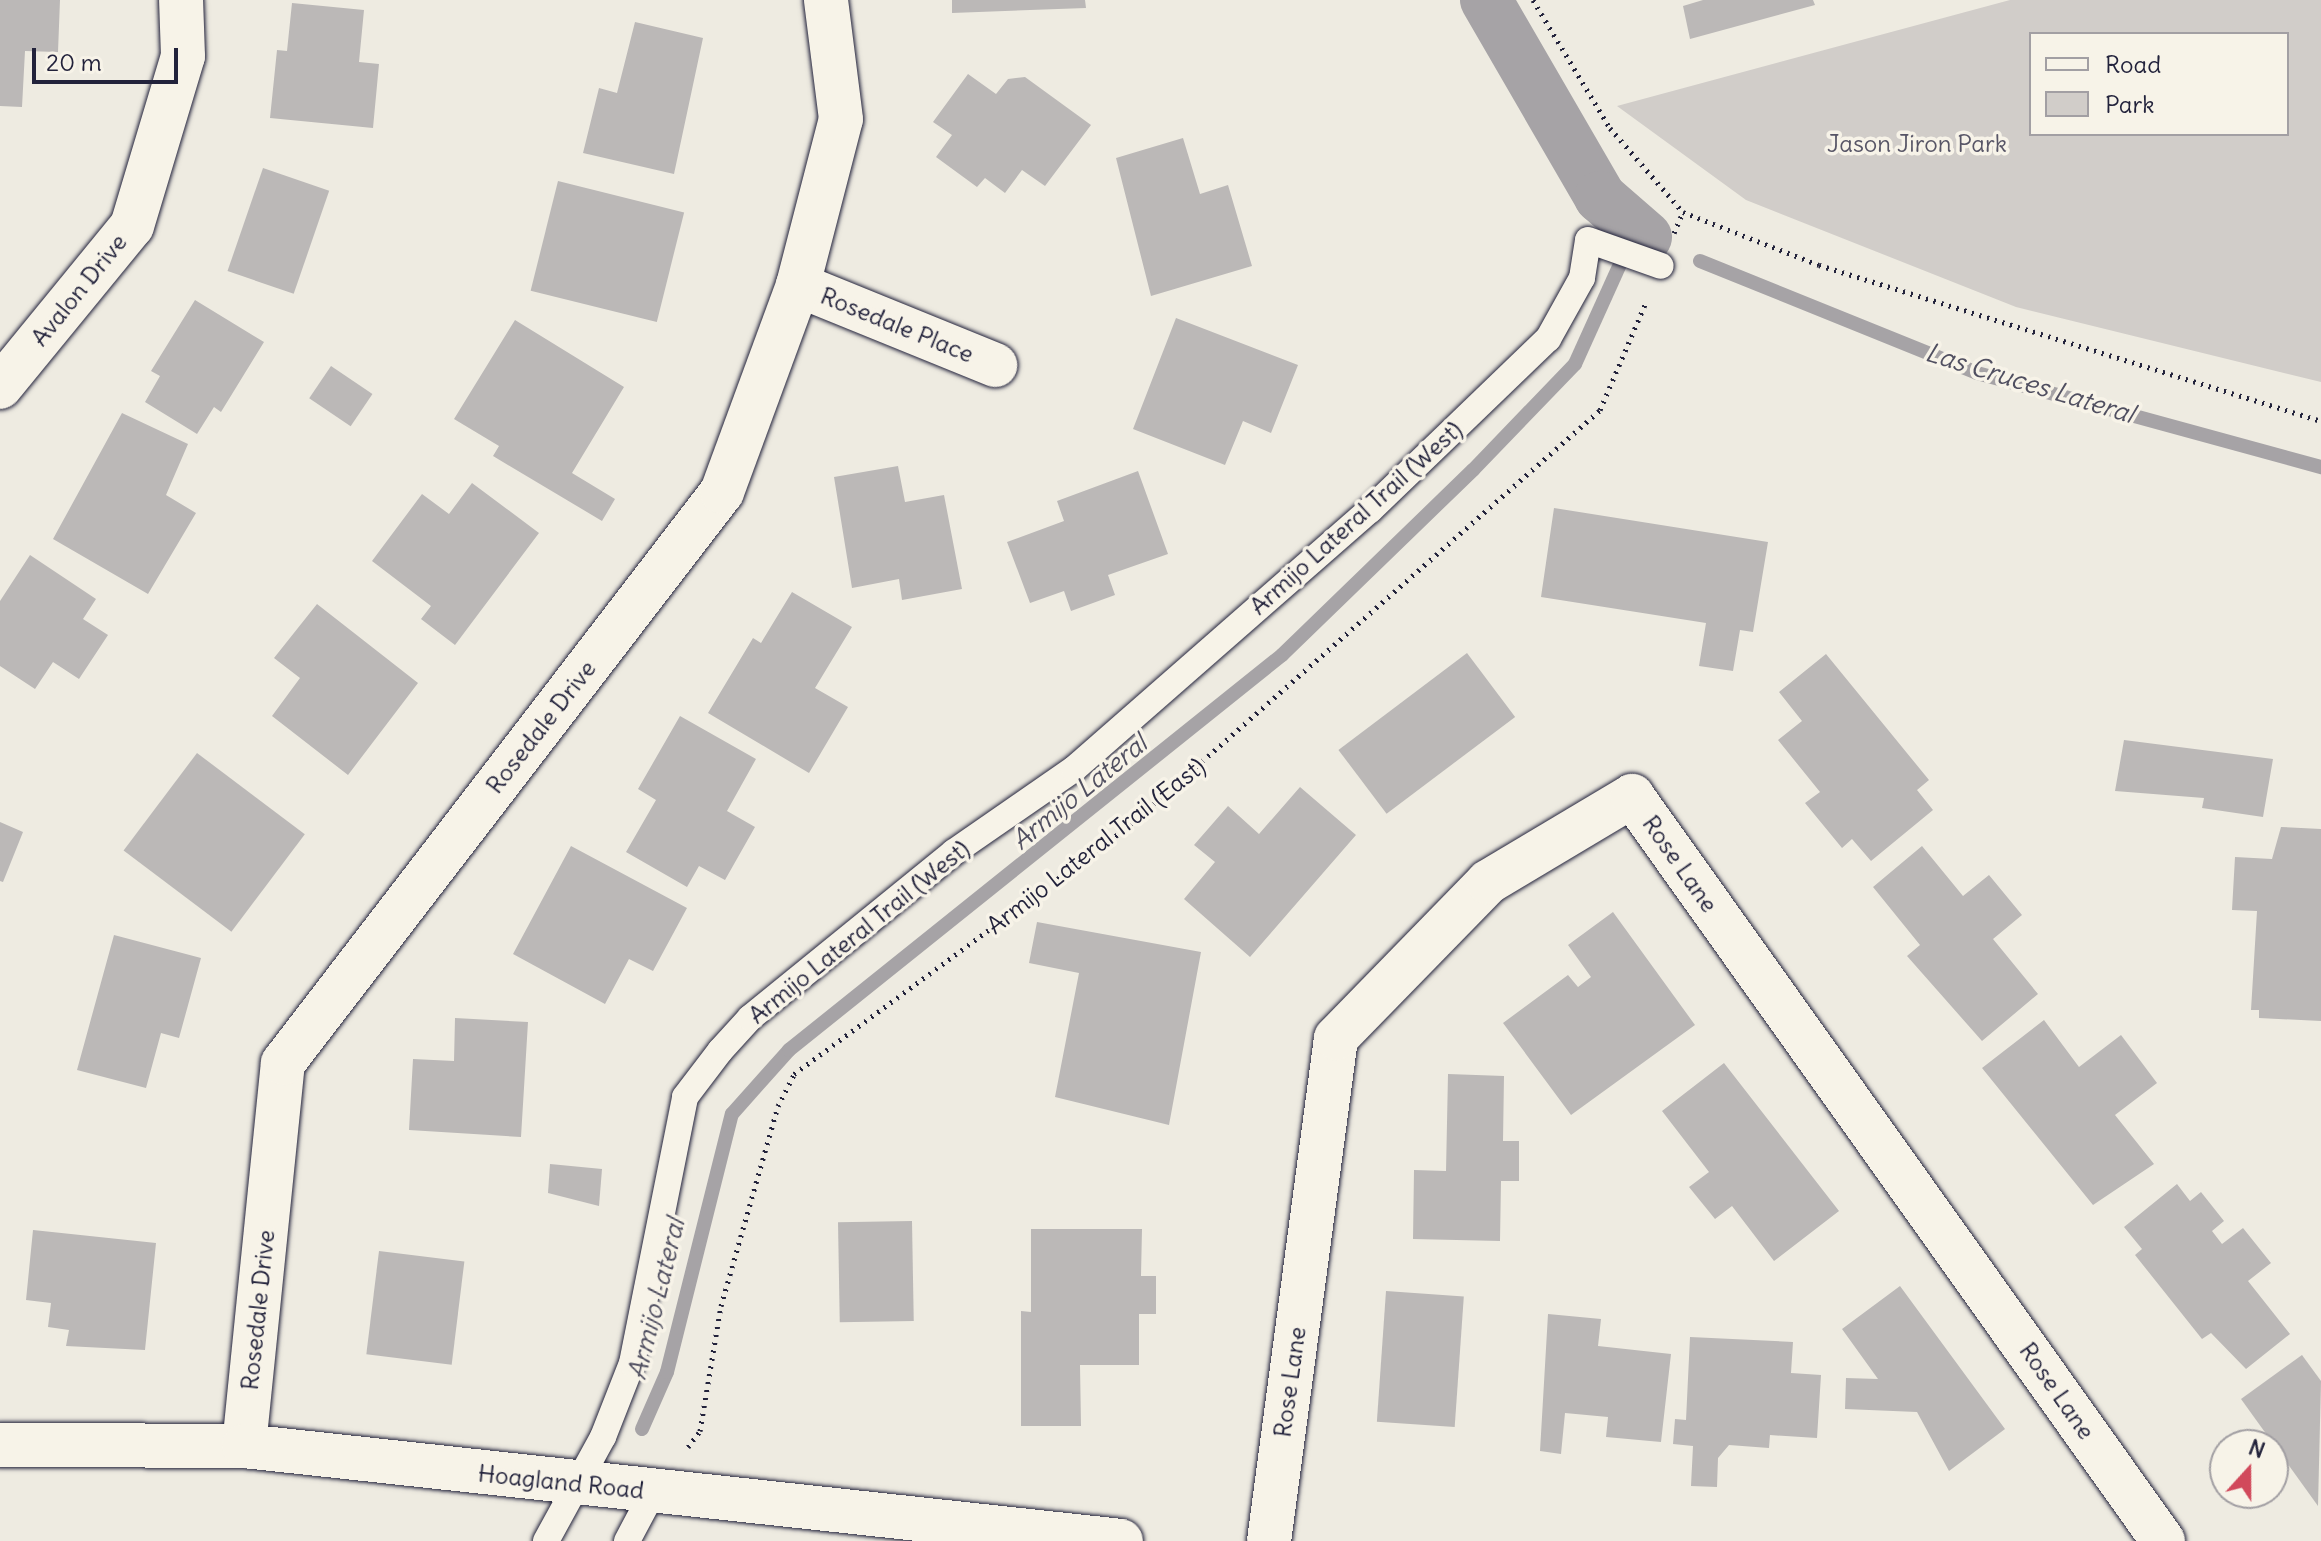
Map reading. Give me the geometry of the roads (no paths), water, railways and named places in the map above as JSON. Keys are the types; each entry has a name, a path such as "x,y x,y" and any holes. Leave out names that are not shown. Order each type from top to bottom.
{"street":[{"name":"Avalon Drive","path":"0,387 132,226 183,56 181,0"},
{"name":"Rosedale Drive","path":"244,1446 283,1063 722,492 798,285 841,119 826,0"},
{"name":"Rosedale Place","path":"798,285 995,365"},
{"name":"Rose Lane","path":"1269,1541 1336,1038 1488,882 1632,796 2163,1541"},
{"name":"Hoagland Road","path":"0,1445 244,1446 653,1492 981,1535 1121,1541"}],"lane":[{"name":"Armijo Lateral Trail (West)","path":"546,1541 577,1484 632,1363 685,1097 720,1051 750,1018 954,852 1074,769 1370,510 1548,339 1582,278 1588,240 1638,259"},
{"path":"627,1541 653,1492"}],"waterway":[{"name":"Las Cruces Lateral","path":"1486,0 1600,197 1646,237"},
{"name":"Armijo Lateral","path":"642,1429 667,1372 732,1114 789,1050 1282,655 1473,470 1575,364 1635,231"},
{"name":"Las Cruces Lateral","path":"1700,261 1977,373 2321,467"}],"park label":[{"name":"Jason Jiron Park","path":"1917,144"}]}
